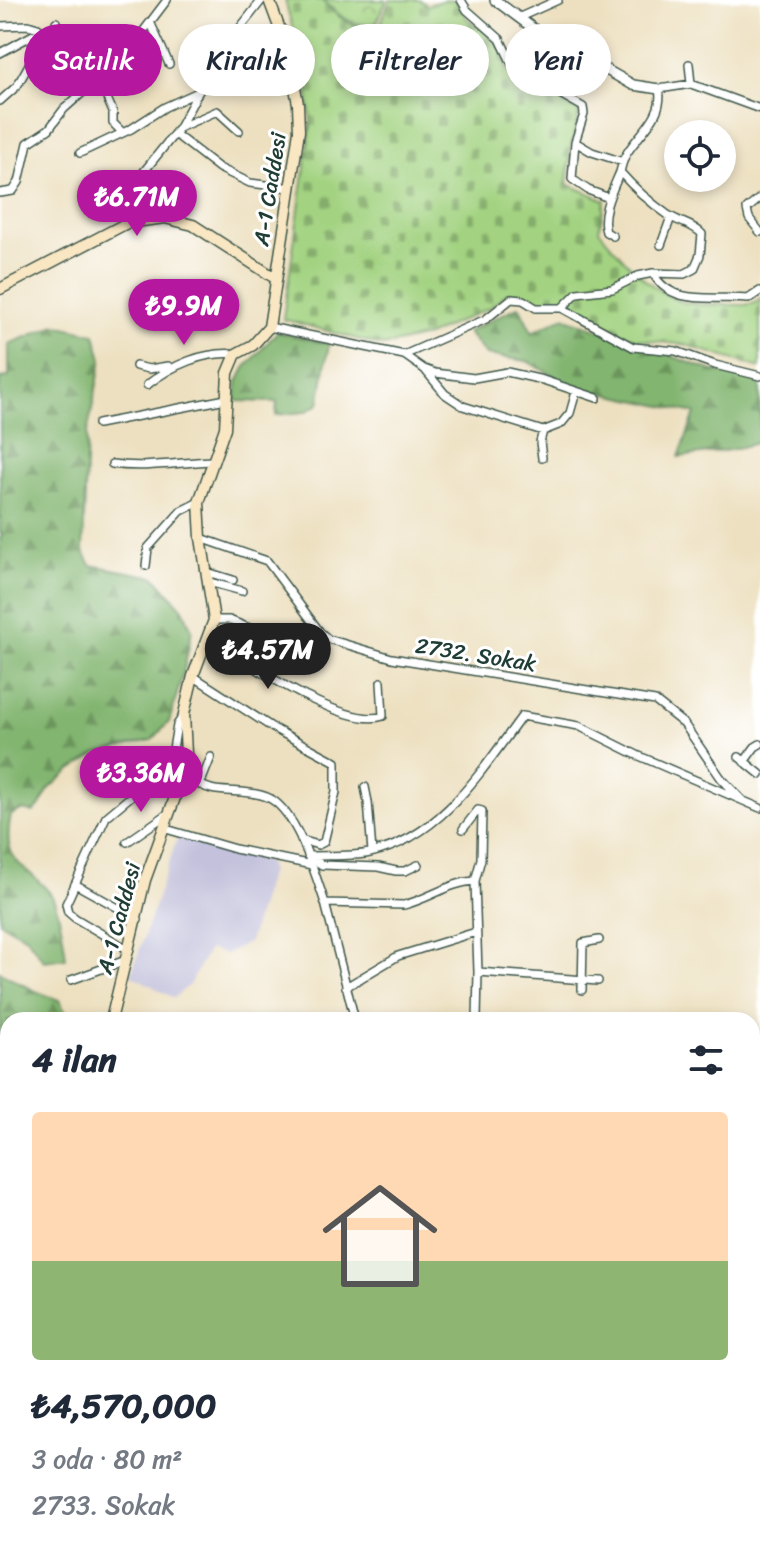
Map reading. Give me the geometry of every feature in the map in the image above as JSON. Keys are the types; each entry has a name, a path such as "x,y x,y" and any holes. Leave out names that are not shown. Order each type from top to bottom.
{"main road":[{"name":"A-1 Caddesi","path":"269,0 288,51 298,104 299,131 269,327"},
{"path":"0,289 127,223 152,218 178,220 193,225 275,278"},
{"path":"236,354 253,345 269,327"},
{"name":"A-1 Caddesi","path":"113,1012 145,880 181,781 186,754 184,714 193,676 214,620 201,538 199,502 225,428 228,373 236,354"}],"street":[{"path":"151,24 167,0"},
{"path":"243,24 262,0"},
{"path":"461,0 467,10 500,39 514,68 583,107 584,114 575,142 572,179 588,190 609,198"},
{"path":"495,0 554,44 577,53 633,85 659,89 691,84 760,109"},
{"path":"520,17 558,0"},
{"path":"0,26 24,25"},
{"path":"0,53 24,40"},
{"path":"162,48 169,64"},
{"path":"689,64 691,84"},
{"path":"0,101 17,86 24,74"},
{"path":"613,236 606,232 604,225 609,198 626,154 655,114 661,99 659,89"},
{"path":"0,193 13,191 19,182 28,143 49,129 64,109 80,96"},
{"path":"106,96 113,112 113,123 122,132"},
{"path":"80,153 188,96"},
{"path":"140,204 143,199 138,179 177,131 194,96"},
{"path":"177,131 217,111 239,131"},
{"path":"177,131 219,168 250,183 290,188"},
{"path":"575,142 592,152 623,162"},
{"path":"562,308 577,293 612,289 638,276 684,274 694,269 700,255 702,234 696,227 671,217 620,172"},
{"path":"760,198 747,209 749,218 760,232"},
{"path":"661,245 671,217"},
{"path":"653,273 658,283 681,296 698,299 726,296 748,299 760,291"},
{"path":"404,355 486,319 511,299 523,300 536,308 562,308 633,347 676,351 760,376"},
{"path":"269,327 404,355 424,369 445,394 463,406 543,431 561,424 570,413 576,392"},
{"path":"136,366 149,369 175,366 224,353 236,354"},
{"path":"147,385 175,366"},
{"path":"424,369 474,378 507,372 597,398"},
{"path":"98,424 226,399"},
{"path":"542,458 540,442 543,431"},
{"path":"112,464 136,468 213,461"},
{"path":"146,566 148,548 181,511 199,502"},
{"name":"2732. Sokak","path":"201,538 267,561 328,639 392,658 655,701 684,724 721,778 742,800"},
{"path":"208,577 233,580"},
{"path":"208,577 242,591"},
{"path":"214,620 229,620 254,630"},
{"path":"230,652 255,650 260,638"},
{"path":"208,639 289,688 336,711 372,718 383,716 381,682"},
{"path":"193,676 273,728 336,762 336,792 324,842 318,845 300,839"},
{"path":"127,955 68,912 66,904 106,817 160,772 172,755 177,725 184,714"},
{"name":"2732. Sokak","path":"372,852 395,845 421,831 464,793 522,716 579,726 637,755 760,808"},
{"path":"760,744 742,760 760,774"},
{"path":"93,773 125,754 168,761"},
{"path":"186,754 193,764 195,780 200,785 271,799 287,815 312,865 325,903 353,1012"},
{"path":"200,785 211,757"},
{"path":"105,788 117,783 138,789"},
{"path":"308,856 372,852 365,787"},
{"path":"463,829 472,816 481,810 481,859 475,881 477,1012"},
{"path":"127,842 171,812"},
{"path":"166,829 227,847 312,865"},
{"path":"308,856 322,865 362,865 405,871 418,865"},
{"path":"325,903 404,905 460,882 475,881"},
{"path":"75,884 138,919"},
{"path":"346,987 398,956 476,932"},
{"path":"582,990 583,943 599,940"},
{"path":"71,980 127,955"},
{"path":"478,972 598,981"}],"shaded area":[{"path":"178,836 263,860 269,864 270,872 249,942 226,954 209,949 189,985 174,998 131,975"}],"green space":[{"path":"285,0 322,0 352,24 331,24 331,96 489,96 489,34 491,35 505,62 505,96 551,96 579,112 567,184 605,200 599,230 634,270 655,287 684,302 745,305 755,303 760,298 760,368 686,345 636,339 590,319 570,299 542,302 509,292 489,308 427,336 383,346 283,319 311,126 308,96 315,96 315,24 292,24"},
{"path":"324,0 386,0 377,22 369,24 355,23"},
{"path":"390,0 419,0 428,5 455,0 467,19 474,24 378,24"},
{"path":"519,306 532,332 564,317 710,370 760,380 760,442 730,450 679,457 695,413 574,387 527,361 486,355 467,332"},
{"path":"56,325 95,334 102,359 87,434 83,551 91,565 155,577 183,609 192,630 169,722 152,740 99,753 71,770 49,789 33,812 21,810 11,815 9,844 12,853 49,892 56,905 66,958 44,961 26,937 0,922 0,538 3,535 0,532 0,378 9,377 9,344"},
{"path":"277,332 329,344 319,404 305,412 276,415 277,402 235,401 238,382 245,368"},
{"path":"0,972 59,1000 66,1012 0,1012"}]}
